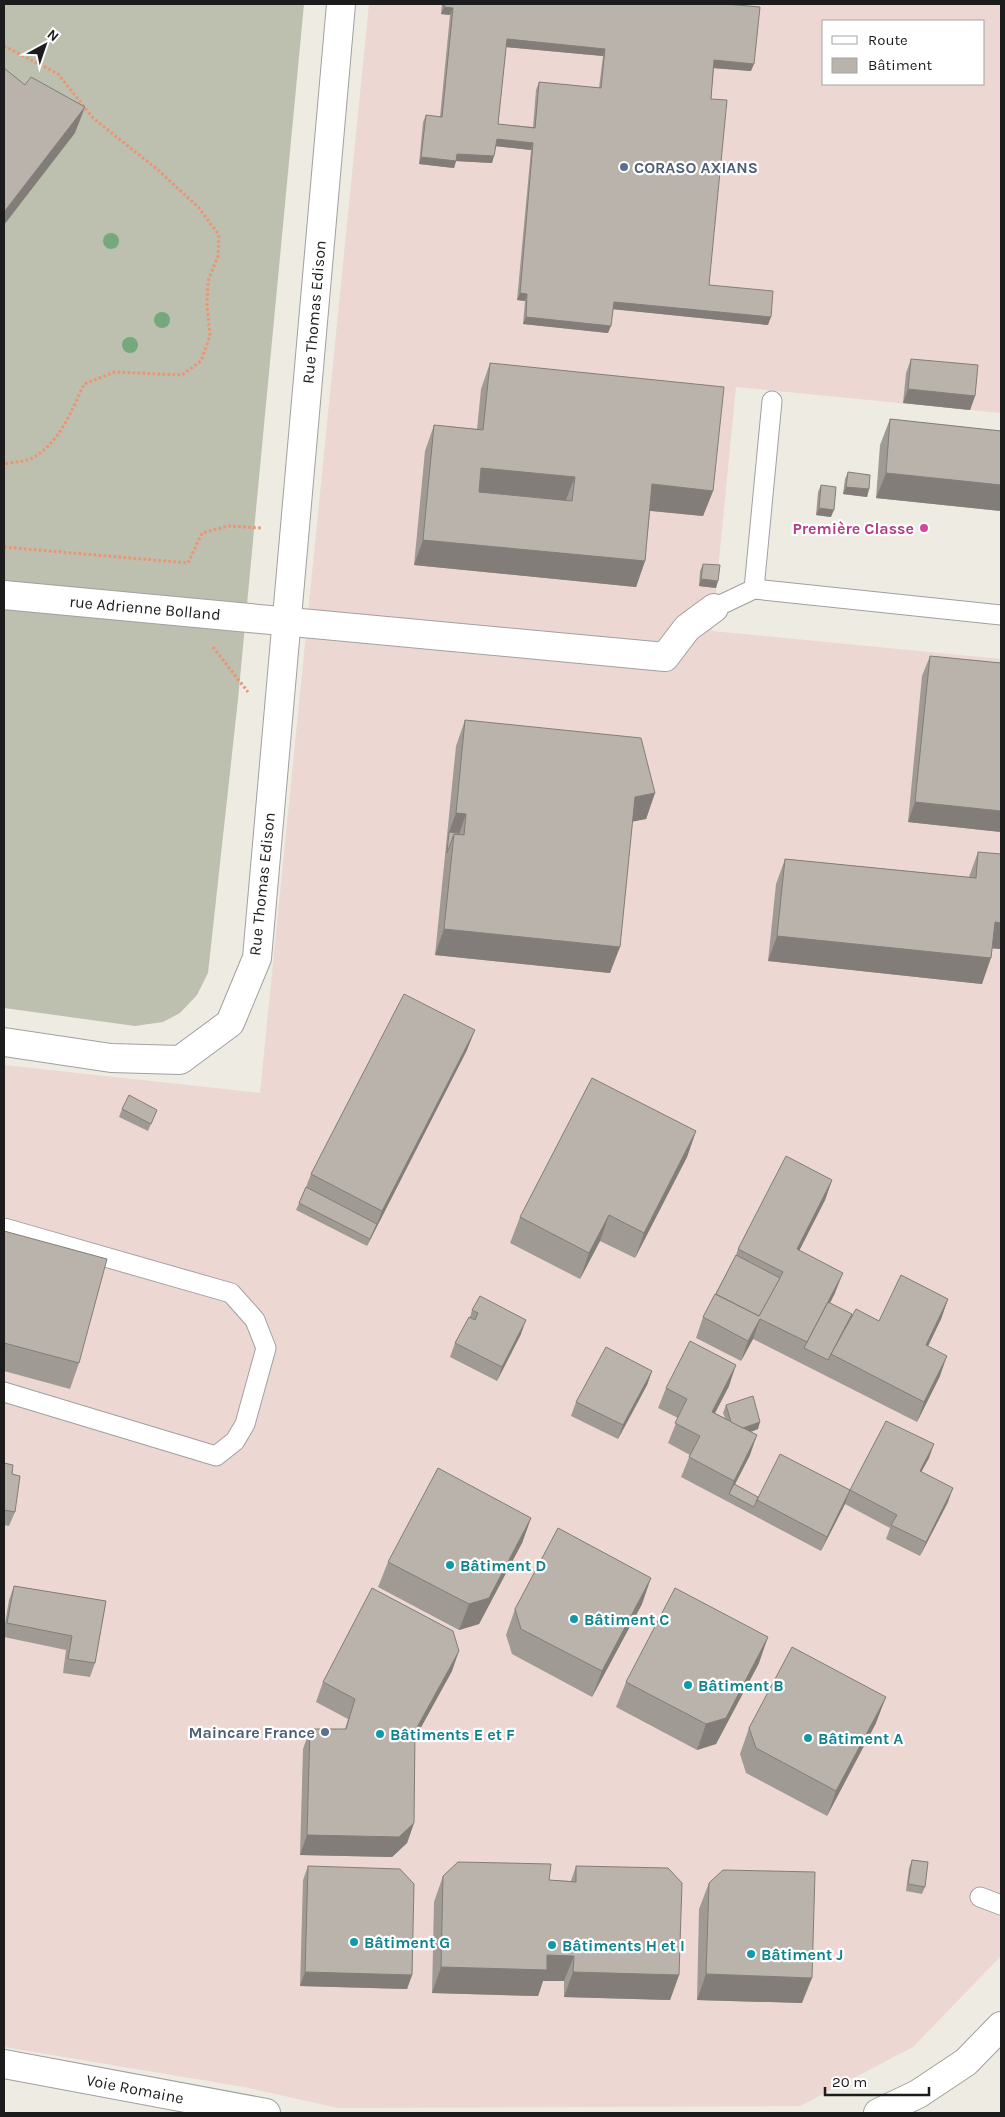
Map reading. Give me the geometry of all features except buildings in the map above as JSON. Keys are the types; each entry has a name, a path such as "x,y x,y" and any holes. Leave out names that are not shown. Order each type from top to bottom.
{"street":[{"name":"Rue Thomas Edison","path":"4,1042 111,1058 180,1060 230,1023 257,958 341,4"},
{"name":"rue Adrienne Bolland","path":"4,595 287,620"},
{"path":"287,620 665,657 687,628 714,608"},
{"path":"878,2113 918,2094 966,2062 1001,2026"},
{"name":"Voie Romaine","path":"4,2064 266,2113"}],"lane":[{"path":"754,589 772,401"},
{"path":"714,608 754,589 1001,615"},
{"path":"4,1228 231,1293 254,1320 266,1348 245,1424 235,1441 216,1456 4,1392"},
{"path":"980,1897 1001,1905"}],"path":[{"path":"4,46 58,74 93,118 158,170 198,207 219,235 218,256 208,281 207,304 210,336 201,361 182,375 115,372 84,384 70,416 54,439 33,458 4,464"},
{"path":"4,547 188,563 202,533 228,526 294,530"},
{"path":"212,646 277,730"}],"shaded area":[{"path":"4,4 304,4 238,699 208,973 197,995 180,1013 163,1022 135,1026 4,1008"},
{"path":"369,4 1001,4 1001,413 736,387 712,631 1001,659 1001,1956 913,2047 800,2106 338,2108 244,2087 4,2047 4,1065 260,1093"}],"place":[{"name":"CORASO AXIANS","path":"624,167"},
{"name":"Première Classe","path":"924,528"},
{"name":"Bâtiment D","path":"450,1565"},
{"name":"Bâtiment C","path":"574,1619"},
{"name":"Bâtiment B","path":"688,1685"},
{"name":"Maincare France","path":"325,1732"},
{"name":"Bâtiments E et F","path":"380,1734"},
{"name":"Bâtiment A","path":"808,1738"},
{"name":"Bâtiment G","path":"354,1942"},
{"name":"Bâtiments H et I","path":"552,1945"},
{"name":"Bâtiment J","path":"751,1954"}]}
